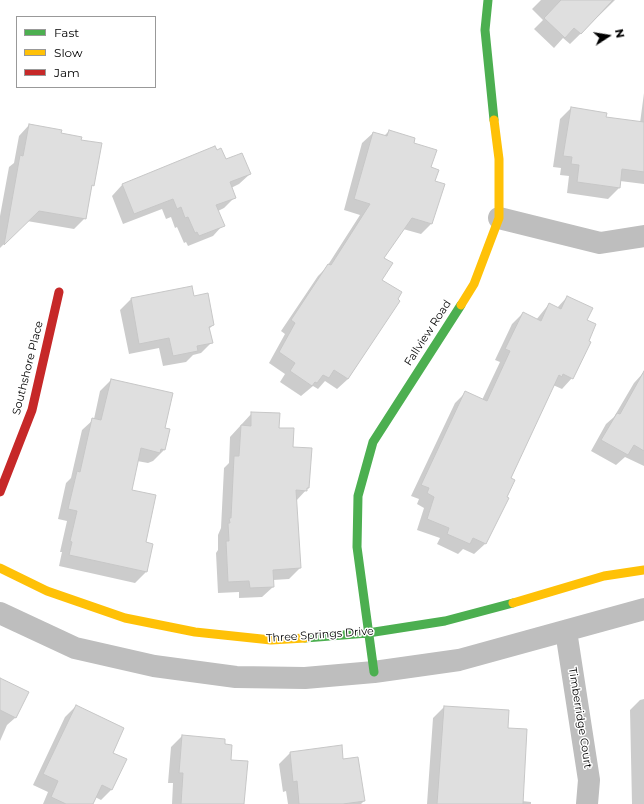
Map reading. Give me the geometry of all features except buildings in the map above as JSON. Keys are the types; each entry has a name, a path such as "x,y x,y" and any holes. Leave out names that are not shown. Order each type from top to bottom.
{"street":[{"name":"Fallview Road","path":"374,672 357,547 358,496 372,442 474,284 499,218 499,159 491,99 486,30 488,0"},
{"path":"499,218 600,243 644,236"},
{"name":"Southshore Place","path":"0,492 32,410 59,292"},
{"name":"Three Springs Drive","path":"0,568 47,591 125,618 195,632 271,640 368,633 445,621 604,576 644,570"},
{"path":"0,613 75,648 154,666 236,677 305,678 374,672 459,660 566,632 644,609"},
{"name":"Timberridge Court","path":"566,632 589,780 587,804"}],"traffic: fast":[{"path":"488,0 485,30 494,120"},
{"path":"374,672 357,547 358,496 373,442 461,305"},
{"path":"305,638 368,633 445,621 513,603"}],"traffic: slow":[{"path":"461,305 474,284 499,218 499,159 494,120"},
{"path":"0,568 47,591 125,618 195,632 271,640 305,638"},
{"path":"513,603 604,576 644,570"}],"traffic: jam":[{"path":"0,492 32,410 59,292"}]}
